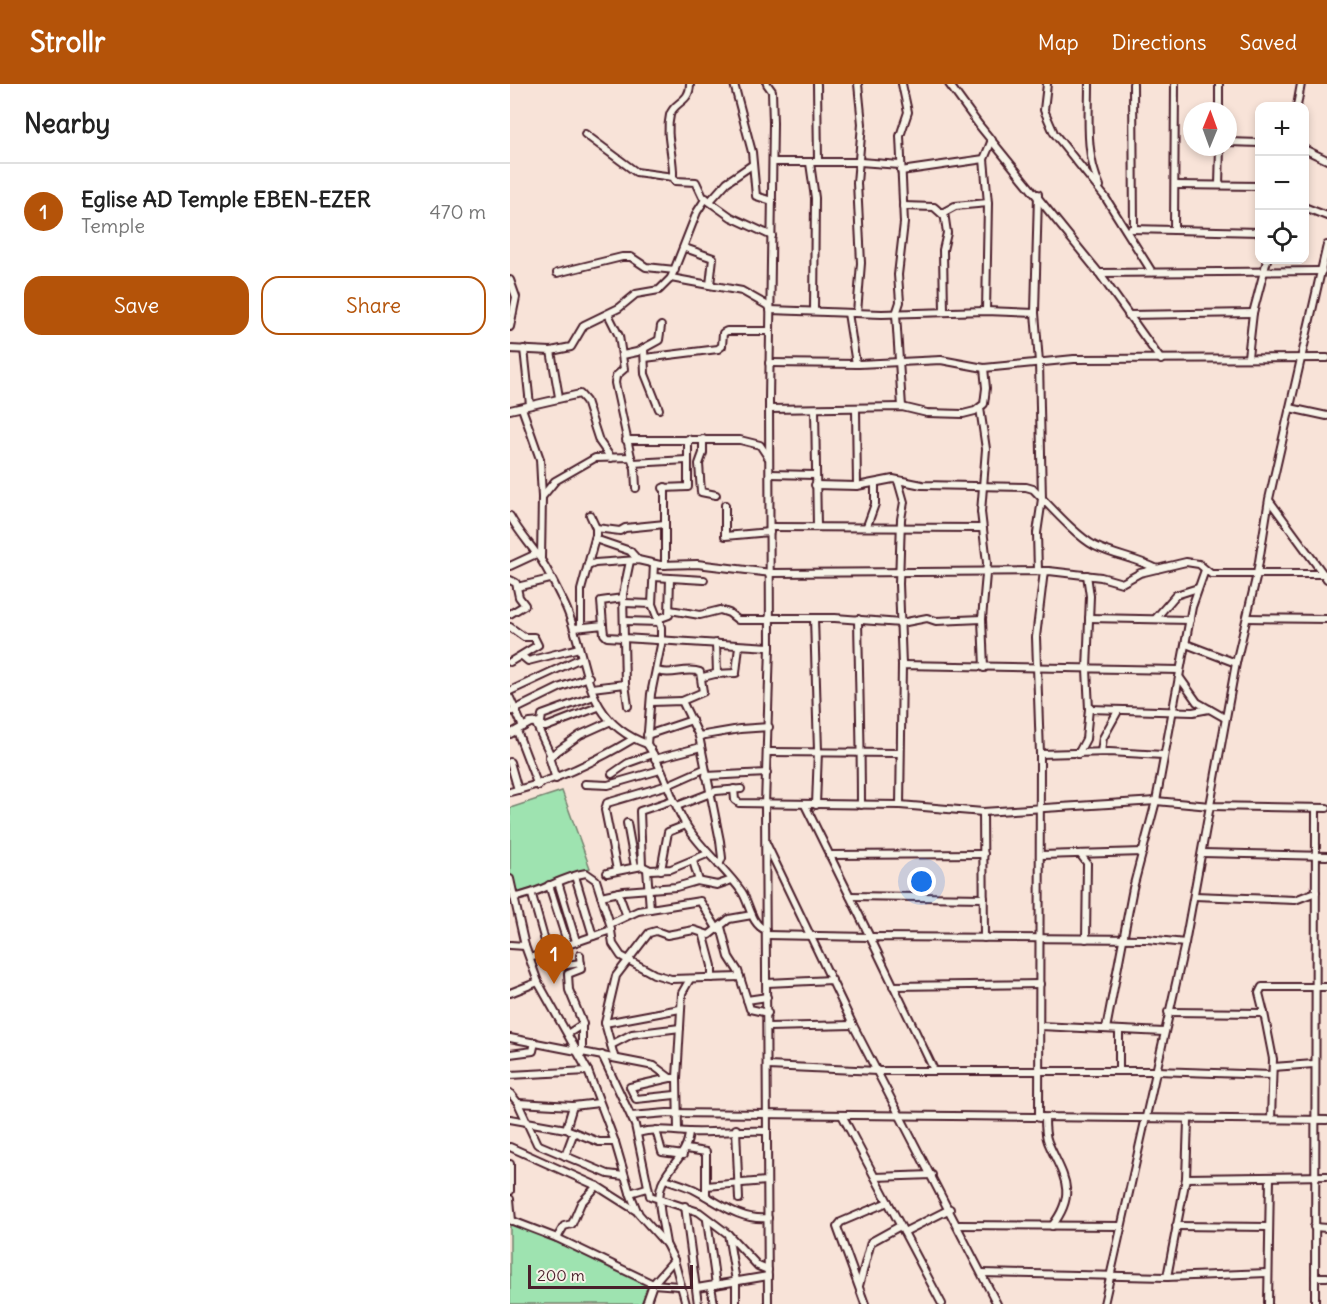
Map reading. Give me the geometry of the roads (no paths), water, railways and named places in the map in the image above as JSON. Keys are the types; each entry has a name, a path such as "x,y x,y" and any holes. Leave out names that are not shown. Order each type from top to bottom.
{"street":[{"path":"690,84 687,96 670,115 669,142 675,182 696,183 708,200 746,226 772,236"},
{"path":"734,84 752,152 756,196 772,201"},
{"path":"767,84 772,87 773,162 769,363 771,573 769,619 771,647 770,727 765,805 768,1013 765,1131 768,1304"},
{"path":"817,84 818,162"},
{"path":"856,313 861,263 857,183 862,124 858,84"},
{"path":"902,84 909,112 900,136 904,228 898,275 900,298 896,314 902,407"},
{"path":"950,84 1099,273 1161,360"},
{"path":"1047,84 1044,104 1050,126 1131,229 1152,272"},
{"path":"1089,84 1091,162 1106,197"},
{"path":"1131,229 1133,84"},
{"path":"1174,84 1174,230"},
{"path":"1219,84 1219,102"},
{"path":"1298,102 1301,84"},
{"path":"585,134 636,172 673,177"},
{"path":"986,311 988,203 984,159 992,140"},
{"path":"1237,142 1255,143"},
{"path":"1309,151 1327,160"},
{"path":"1219,185 1220,156"},
{"path":"773,162 860,162 900,168 984,159"},
{"path":"810,163 815,198 814,311"},
{"path":"510,349 551,351 571,347 584,325 608,315 636,294 659,290 671,278 675,270 697,212 727,182 752,165"},
{"path":"1175,185 1255,186"},
{"path":"1038,194 1035,313 1039,362 1042,499 1037,533 1042,601 1036,624 1041,855 1039,1071 1042,1118 1048,1142 1060,1164 1066,1187 1063,1208 1052,1226"},
{"path":"943,216 948,207 988,203"},
{"path":"903,206 934,207 943,216 947,233 943,250 944,312"},
{"path":"1309,209 1327,216"},
{"path":"1131,229 1255,232"},
{"path":"1104,1304 1185,943 1225,718 1257,574 1269,499 1327,245"},
{"path":"684,248 713,258 710,285"},
{"path":"557,273 622,256 632,257 646,267 675,270"},
{"path":"1248,357 1252,313 1266,264"},
{"path":"1099,273 1322,271"},
{"path":"671,278 742,291 770,308 896,314 986,311 1035,313"},
{"path":"510,280 516,297 510,327"},
{"path":"848,313 856,364"},
{"path":"1128,315 1252,313"},
{"path":"608,315 619,336 623,355 624,369 616,376 615,383 636,488"},
{"path":"623,355 659,340 661,326"},
{"path":"645,358 717,350 722,346 723,333 727,331 770,331"},
{"path":"644,348 645,374 659,409"},
{"path":"524,349 530,405"},
{"path":"551,351 559,397"},
{"path":"769,363 856,364 941,360 984,368 1039,362 1216,360 1248,357 1327,358"},
{"path":"984,368 985,398 980,408 986,439 982,528 987,573 982,619 984,668"},
{"path":"510,410 559,397 575,394 583,396 599,441 610,458"},
{"path":"769,410 902,407 939,415 963,414 980,408"},
{"path":"522,408 540,459 543,497 538,556"},
{"path":"1290,408 1327,416"},
{"path":"815,409 817,526"},
{"path":"856,409 857,486"},
{"path":"665,565 664,487 688,487 688,439"},
{"path":"626,440 703,439 752,443 762,447 770,460"},
{"path":"703,439 703,453 699,464 701,492 716,495"},
{"path":"543,497 560,477 595,458 687,460"},
{"path":"770,474 815,475"},
{"path":"815,485 857,486 888,479 922,485 1026,487 1032,489 1086,541 1112,553 1136,558 1158,569"},
{"path":"897,480 904,497 899,573 902,665 900,805"},
{"path":"867,526 875,504 875,483"},
{"path":"1269,499 1326,575"},
{"path":"725,505 726,536 817,526 982,528"},
{"path":"590,515 596,528 581,590 578,628 581,658 598,707 609,723 633,739 647,744"},
{"path":"510,516 538,556 578,628"},
{"path":"596,528 620,531 625,528 665,524"},
{"path":"595,539 630,552 638,560"},
{"path":"510,566 538,556"},
{"path":"588,566 595,563 638,560 654,564 697,564 771,573 1041,571 1087,575 1125,582 1140,573 1186,562 1198,564 1211,574 1326,575"},
{"path":"628,706 625,684 623,600 630,561"},
{"path":"654,564 652,604 659,621 662,642 651,702 647,744 686,825 707,854 745,897 752,915 766,933 870,937 1153,939 1185,943"},
{"path":"1106,1029 1122,940 1147,829 1156,801 1190,620 1205,570"},
{"path":"1078,754 1086,739 1089,709 1087,669 1090,596 1087,575"},
{"path":"654,577 704,580"},
{"path":"624,621 659,621 667,617 670,610 670,578"},
{"path":"517,587 550,579"},
{"path":"510,580 514,580 524,607 510,614"},
{"path":"1156,618 1176,595 1198,588"},
{"path":"511,598 519,597"},
{"path":"652,604 623,600 601,601 606,636 662,642 771,647"},
{"path":"670,610 700,615 720,610 738,620 814,618 901,623 927,618 936,621 982,619"},
{"path":"814,618 818,751 816,805"},
{"path":"1089,618 1190,620"},
{"path":"1247,618 1327,619"},
{"path":"858,619 861,805"},
{"path":"578,628 603,626"},
{"path":"510,627 524,637 535,638 537,646 510,662"},
{"path":"716,643 717,674"},
{"path":"1186,644 1236,663"},
{"path":"703,678 717,674 736,673 739,646"},
{"path":"522,656 528,661 579,648"},
{"path":"510,691 581,658"},
{"path":"902,665 1180,670"},
{"path":"651,702 682,701 703,692 703,678 698,670 668,674 657,671"},
{"path":"512,711 561,687 589,677"},
{"path":"1180,678 1197,702 1225,718"},
{"path":"592,688 625,684"},
{"path":"510,735 538,723 542,716 594,696"},
{"path":"510,698 512,711 518,717 538,786"},
{"path":"682,701 699,736 720,841 722,858 719,865"},
{"path":"538,723 543,727 598,707"},
{"path":"1089,709 1201,712 1209,709"},
{"path":"555,711 558,722"},
{"path":"1101,752 1103,738 1118,711"},
{"path":"510,722 518,717"},
{"path":"647,735 692,720"},
{"path":"538,723 556,779"},
{"path":"550,756 579,735 609,723"},
{"path":"699,736 770,727"},
{"path":"510,792 538,786 556,779 596,761 633,739"},
{"path":"612,774 654,756 701,747"},
{"path":"769,752 900,753"},
{"path":"1040,754 1101,752 1163,755"},
{"path":"510,762 518,790"},
{"path":"585,784 608,785 660,770"},
{"path":"617,870 605,810 607,803 611,800 705,773 767,773"},
{"path":"608,785 611,800"},
{"path":"641,868 640,812 711,793 737,789 735,800 739,803 765,805 900,805 983,812 1156,801 1210,806 1327,808"},
{"path":"805,805 934,1070"},
{"path":"1315,1304 1316,808"},
{"path":"983,812 984,938"},
{"path":"627,823 648,890 650,909"},
{"path":"661,870 668,832 686,825"},
{"path":"765,842 853,1025 950,1209 997,1304"},
{"path":"1041,855 1143,852"},
{"path":"1202,853 1327,856"},
{"path":"607,873 641,868 661,870 693,861 707,854"},
{"path":"829,855 984,854"},
{"path":"1080,854 1087,863 1086,939"},
{"path":"693,861 699,881"},
{"path":"515,897 531,895 549,885 585,873 595,879 615,948 628,960 662,976 690,979 740,977"},
{"path":"575,876 593,936"},
{"path":"601,896 618,892 676,887 699,881 715,885 732,880"},
{"path":"510,882 525,946 538,982 569,1033 588,1071 615,1142 624,1176 638,1213"},
{"path":"558,882 576,941"},
{"path":"549,885 568,945"},
{"path":"618,892 626,914"},
{"path":"1299,899 1316,892"},
{"path":"531,895 548,952"},
{"path":"850,896 984,898"},
{"path":"1194,896 1299,899 1316,906"},
{"path":"530,958 593,936 610,927 626,914 701,901 719,928 729,957 740,977 750,1009 768,1013"},
{"path":"704,936 719,928 729,919 752,915"},
{"path":"614,1056 605,1023 616,976 653,932 665,935 694,930 704,936 712,966 712,978"},
{"path":"510,945 525,946"},
{"path":"579,1053 582,1022 569,990 568,979 569,973 581,969 580,955"},
{"path":"559,966 581,963"},
{"path":"678,1130 673,1078 682,993 690,979"},
{"path":"767,983 832,980"},
{"path":"510,993 538,982"},
{"path":"893,986 1040,984"},
{"path":"1271,1119 1273,1067 1259,993 1262,987 1327,987"},
{"path":"747,1000 767,997"},
{"path":"605,1023 680,1009"},
{"path":"1168,1012 1264,1013"},
{"path":"640,1017 650,1031"},
{"path":"768,1027 853,1025"},
{"path":"569,1033 582,1026"},
{"path":"1040,1026 1164,1032"},
{"path":"611,1045 632,1034 680,1028"},
{"path":"1119,1030 1119,1071"},
{"path":"510,1038 579,1053 602,1054 654,1065 673,1078"},
{"path":"510,1054 533,1051 535,1042"},
{"path":"602,1054 637,1133 650,1196 699,1212 728,1234 758,1266 768,1273"},
{"path":"1273,1067 1314,1064"},
{"path":"768,1066 877,1071 1157,1071 1272,1075"},
{"path":"510,1075 588,1071"},
{"path":"673,1078 630,1087 637,1100 675,1095"},
{"path":"510,1094 518,1103 534,1141 608,1174 624,1176"},
{"path":"518,1103 573,1106 599,1103"},
{"path":"566,1129 573,1106"},
{"path":"631,1116 677,1113 1188,1121 1327,1120"},
{"path":"843,1117 942,1304"},
{"path":"510,1119 566,1129 599,1142 615,1142"},
{"path":"1167,1277 1186,1178 1188,1121"},
{"path":"736,1129 739,1199"},
{"path":"637,1133 656,1130 765,1131"},
{"path":"656,1130 662,1152 705,1151 706,1196"},
{"path":"565,1156 574,1132"},
{"path":"666,1244 660,1189 685,1152 689,1132"},
{"path":"510,1147 597,1186 638,1213 666,1244 674,1260 679,1286 686,1304"},
{"path":"510,1164 510,1191"},
{"path":"875,1177 932,1175"},
{"path":"1186,1178 1327,1176"},
{"path":"1268,1304 1270,1177"},
{"path":"665,1179 745,1216 768,1218"},
{"path":"706,1186 766,1181"},
{"path":"557,1238 564,1226 572,1224 582,1201 591,1195 597,1186"},
{"path":"630,1193 647,1188"},
{"path":"510,1199 511,1221 557,1238 653,1284 679,1286"},
{"path":"865,1304 837,1227 841,1222 888,1202"},
{"path":"685,1206 698,1304"},
{"path":"858,1286 871,1242 950,1209"},
{"path":"707,1220 714,1304"},
{"path":"958,1226 1121,1226"},
{"path":"1176,1226 1268,1227"},
{"path":"1314,1227 1327,1228"},
{"path":"728,1234 736,1281 736,1304"},
{"path":"646,1304 653,1284 674,1260"},
{"path":"697,1288 768,1273"},
{"path":"982,1273 1167,1277 1268,1273"},
{"path":"1314,1277 1327,1277"}],"place":[{"name":"Eglise AD Temple EBEN-EZER","path":"554,984"}]}
